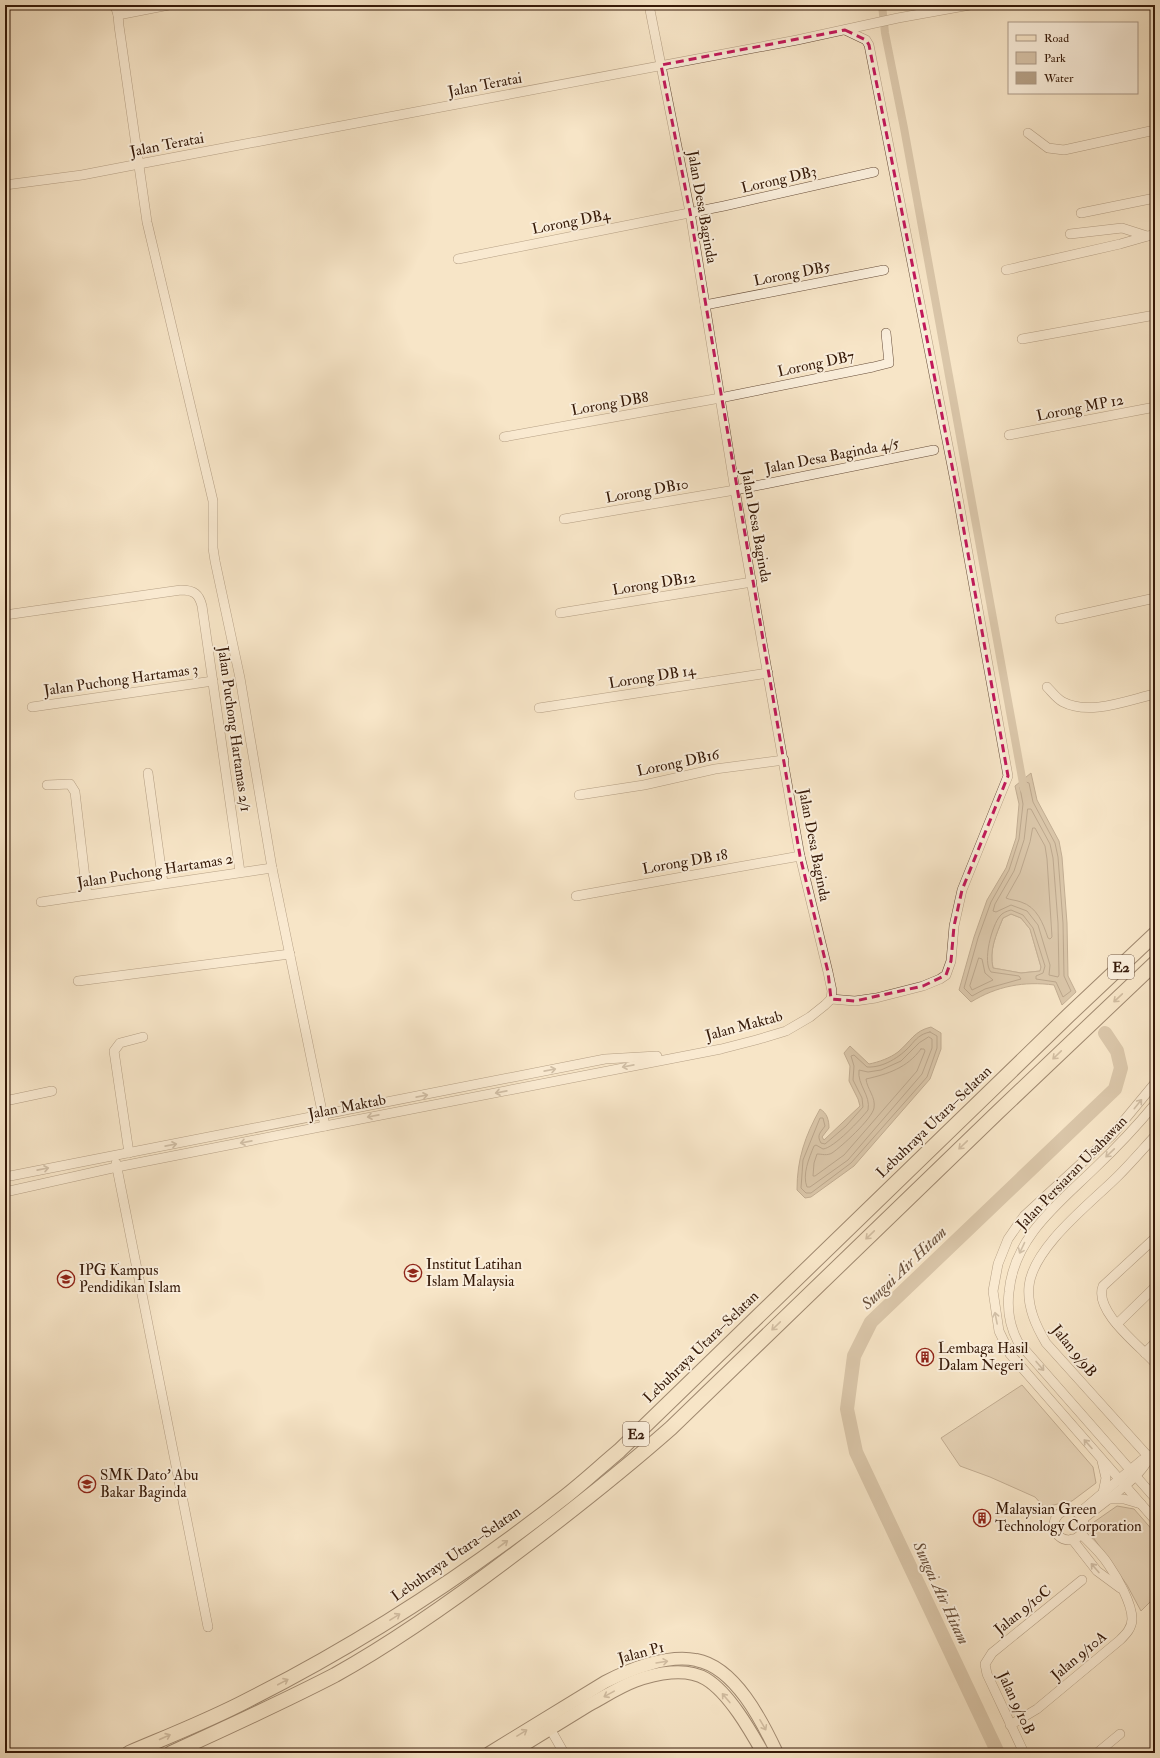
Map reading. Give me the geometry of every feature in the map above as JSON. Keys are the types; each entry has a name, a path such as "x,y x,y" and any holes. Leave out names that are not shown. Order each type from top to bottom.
{"highway":[{"name":"Lebuhraya Utara–Selatan","path":"129,1753 247,1701 331,1657 404,1612 483,1558 567,1496 619,1451 1069,1015 1155,934"},
{"name":"E2","path":"171,1753 252,1717 336,1674 414,1627 488,1574 629,1466 671,1428 1101,1013 1155,963"}],"main road":[{"name":"Jalan P1","path":"511,1753 548,1723 605,1682 624,1672 646,1664 685,1659 696,1660 713,1666 739,1689 764,1727 777,1753"},
{"name":"Jalan P1","path":"489,1753 635,1681 685,1672 696,1674 707,1679 718,1688 740,1714 763,1753"}],"street":[{"path":"115,5 118,15 151,240 213,501 213,548 240,678 272,868 325,1126"},
{"path":"118,15 169,5"},
{"name":"Jalan Desa Baginda","path":"649,5 690,212 735,490 800,856 831,995"},
{"name":"Jalan Teratai","path":"5,185 82,175 970,5"},
{"path":"831,995 855,1001 876,998 923,986 940,979 946,974 951,961 954,926 962,890 1008,776 955,481 869,45 866,40 845,30"},
{"path":"1028,133 1048,148 1064,150 1155,130"},
{"name":"Lorong DB3","path":"690,212 724,206 874,172"},
{"path":"1080,213 1155,198"},
{"name":"Lorong DB4","path":"458,259 690,212"},
{"path":"1070,234 1122,228 1151,235"},
{"path":"1006,270 1151,235"},
{"name":"Lorong DB5","path":"705,305 884,270"},
{"path":"1022,339 1155,315"},
{"name":"Lorong DB7","path":"720,398 888,363 886,333"},
{"name":"Lorong DB8","path":"504,436 720,398"},
{"name":"Lorong MP 12","path":"1009,435 1155,407"},
{"name":"Jalan Desa Baginda 4/5","path":"735,490 934,450"},
{"name":"Lorong DB10","path":"564,519 735,490"},
{"name":"Lorong DB12","path":"560,613 752,582"},
{"name":"Jalan Puchong Hartamas 2/1","path":"5,615 181,590 194,592 200,597 240,872"},
{"path":"1060,619 1155,598"},
{"name":"Lorong DB 14","path":"539,708 768,674"},
{"name":"Jalan Puchong Hartamas 3","path":"32,707 213,681"},
{"path":"1047,687 1063,702 1085,707 1110,704 1155,694"},
{"name":"Lorong DB16","path":"579,795 644,785 714,769 784,760"},
{"path":"148,772 163,883"},
{"path":"47,785 70,784 75,792 87,895"},
{"name":"Lorong DB 18","path":"576,896 800,856"},
{"name":"Jalan Puchong Hartamas 2","path":"41,902 272,868"},
{"path":"78,981 290,954"},
{"name":"Jalan Maktab","path":"5,1192 117,1167 721,1049 786,1031 810,1017 831,995"},
{"path":"129,1153 114,1051 120,1043 143,1037"},
{"name":"Jalan Maktab","path":"5,1177 323,1116 605,1059 694,1054"},
{"name":"Jalan Persiaran Usahawan","path":"1155,1083 1112,1135 1024,1216 1008,1239 998,1264 993,1291 999,1331 1010,1354 1155,1520"},
{"path":"5,1101 52,1091"},
{"name":"Jalan Persiaran Usahawan","path":"1155,1104 1128,1136 1037,1224 1023,1244 1013,1268 1009,1285 1008,1304 1014,1333 1018,1342 1155,1498"},
{"name":"Jalan 9/9B","path":"1150,1460 1141,1448 1046,1343 1036,1325 1030,1305 1029,1286 1032,1273 1040,1256 1051,1241 1119,1175 1155,1136"},
{"path":"114,1156 208,1628"},
{"path":"1155,1238 1102,1286 1100,1291 1103,1305 1117,1324 1155,1363"},
{"path":"1117,1324 1155,1287"},
{"path":"1145,1352 1155,1343"},
{"path":"1100,1457 1106,1478 1106,1496"},
{"path":"1120,1459 1131,1464 1150,1460"},
{"path":"1081,1516 1132,1473 1150,1460"},
{"path":"1144,1485 1140,1477 1150,1460"},
{"path":"1106,1496 1124,1499 1142,1505"},
{"path":"1067,1510 1073,1510 1081,1516 1084,1528 1081,1534 1072,1539 1066,1539 1058,1534 1055,1520 1061,1513 1067,1510"},
{"name":"Jalan 9/10A","path":"1010,1725 1037,1709 1126,1635 1130,1627 1132,1619 1131,1610 1108,1563 1081,1534"},
{"name":"Jalan 9/10A","path":"1072,1539 1097,1571 1122,1590"},
{"name":"Jalan 9/10C","path":"985,1664 992,1653 1082,1580"},
{"name":"Jalan 9/10B","path":"985,1664 987,1674 1024,1753"},
{"path":"548,1723 564,1753"},
{"path":"1097,1753 1120,1734"}],"highlighted area":[{"path":"845,30 866,40 869,45 955,481 1008,776 962,890 954,926 951,961 946,975 923,986 855,1001 831,999 828,972 800,856 690,212 661,65"}],"green space":[{"path":"1011,914 1021,918 1030,929 1041,967 1040,971 1021,973 993,968 992,955 996,937 1003,918"},
{"path":"1022,1385 1093,1467 1096,1483 1072,1501 1044,1507 1035,1497 990,1477 960,1466 941,1438"},
{"path":"1117,1506 1134,1509 1155,1533 1155,1597 1141,1611 1127,1585 1090,1533 1094,1522"}],"water":[{"path":"1031,773 1037,800 1059,841 1062,857 1067,923 1068,976 1076,992 1062,1005 1054,985 1021,984 1011,986 991,992 971,1002 959,990 974,937 987,900 1006,868 1016,838 1019,804 1015,786","holes":["1011,914 1021,918 1030,929 1041,967 1040,971 1021,973 993,968 993,949 1003,918"]},
{"path":"931,1027 941,1033 941,1049 930,1079 854,1166 811,1197 805,1198 797,1190 798,1168 806,1138 820,1109 826,1115 829,1122 829,1128 822,1137 824,1140 860,1106 849,1081 850,1066 844,1053 850,1046 869,1064 877,1062 895,1054 920,1031"}],"waterway":[{"path":"882,5 885,33 904,128 1024,789"},
{"name":"Sungai Air Hitam","path":"998,1753 856,1452 847,1409 854,1356 871,1322 1115,1089 1121,1068 1117,1051 1105,1033"}],"place":[{"name":"Institut Latihan Islam Malaysia","path":"413,1273"},
{"name":"IPG Kampus Pendidikan Islam","path":"66,1279"},
{"name":"Lembaga Hasil Dalam Negeri","path":"925,1357"},
{"name":"SMK Dato’ Abu Bakar Baginda","path":"87,1484"},
{"name":"Malaysian Green Technology Corporation","path":"982,1518"}]}
